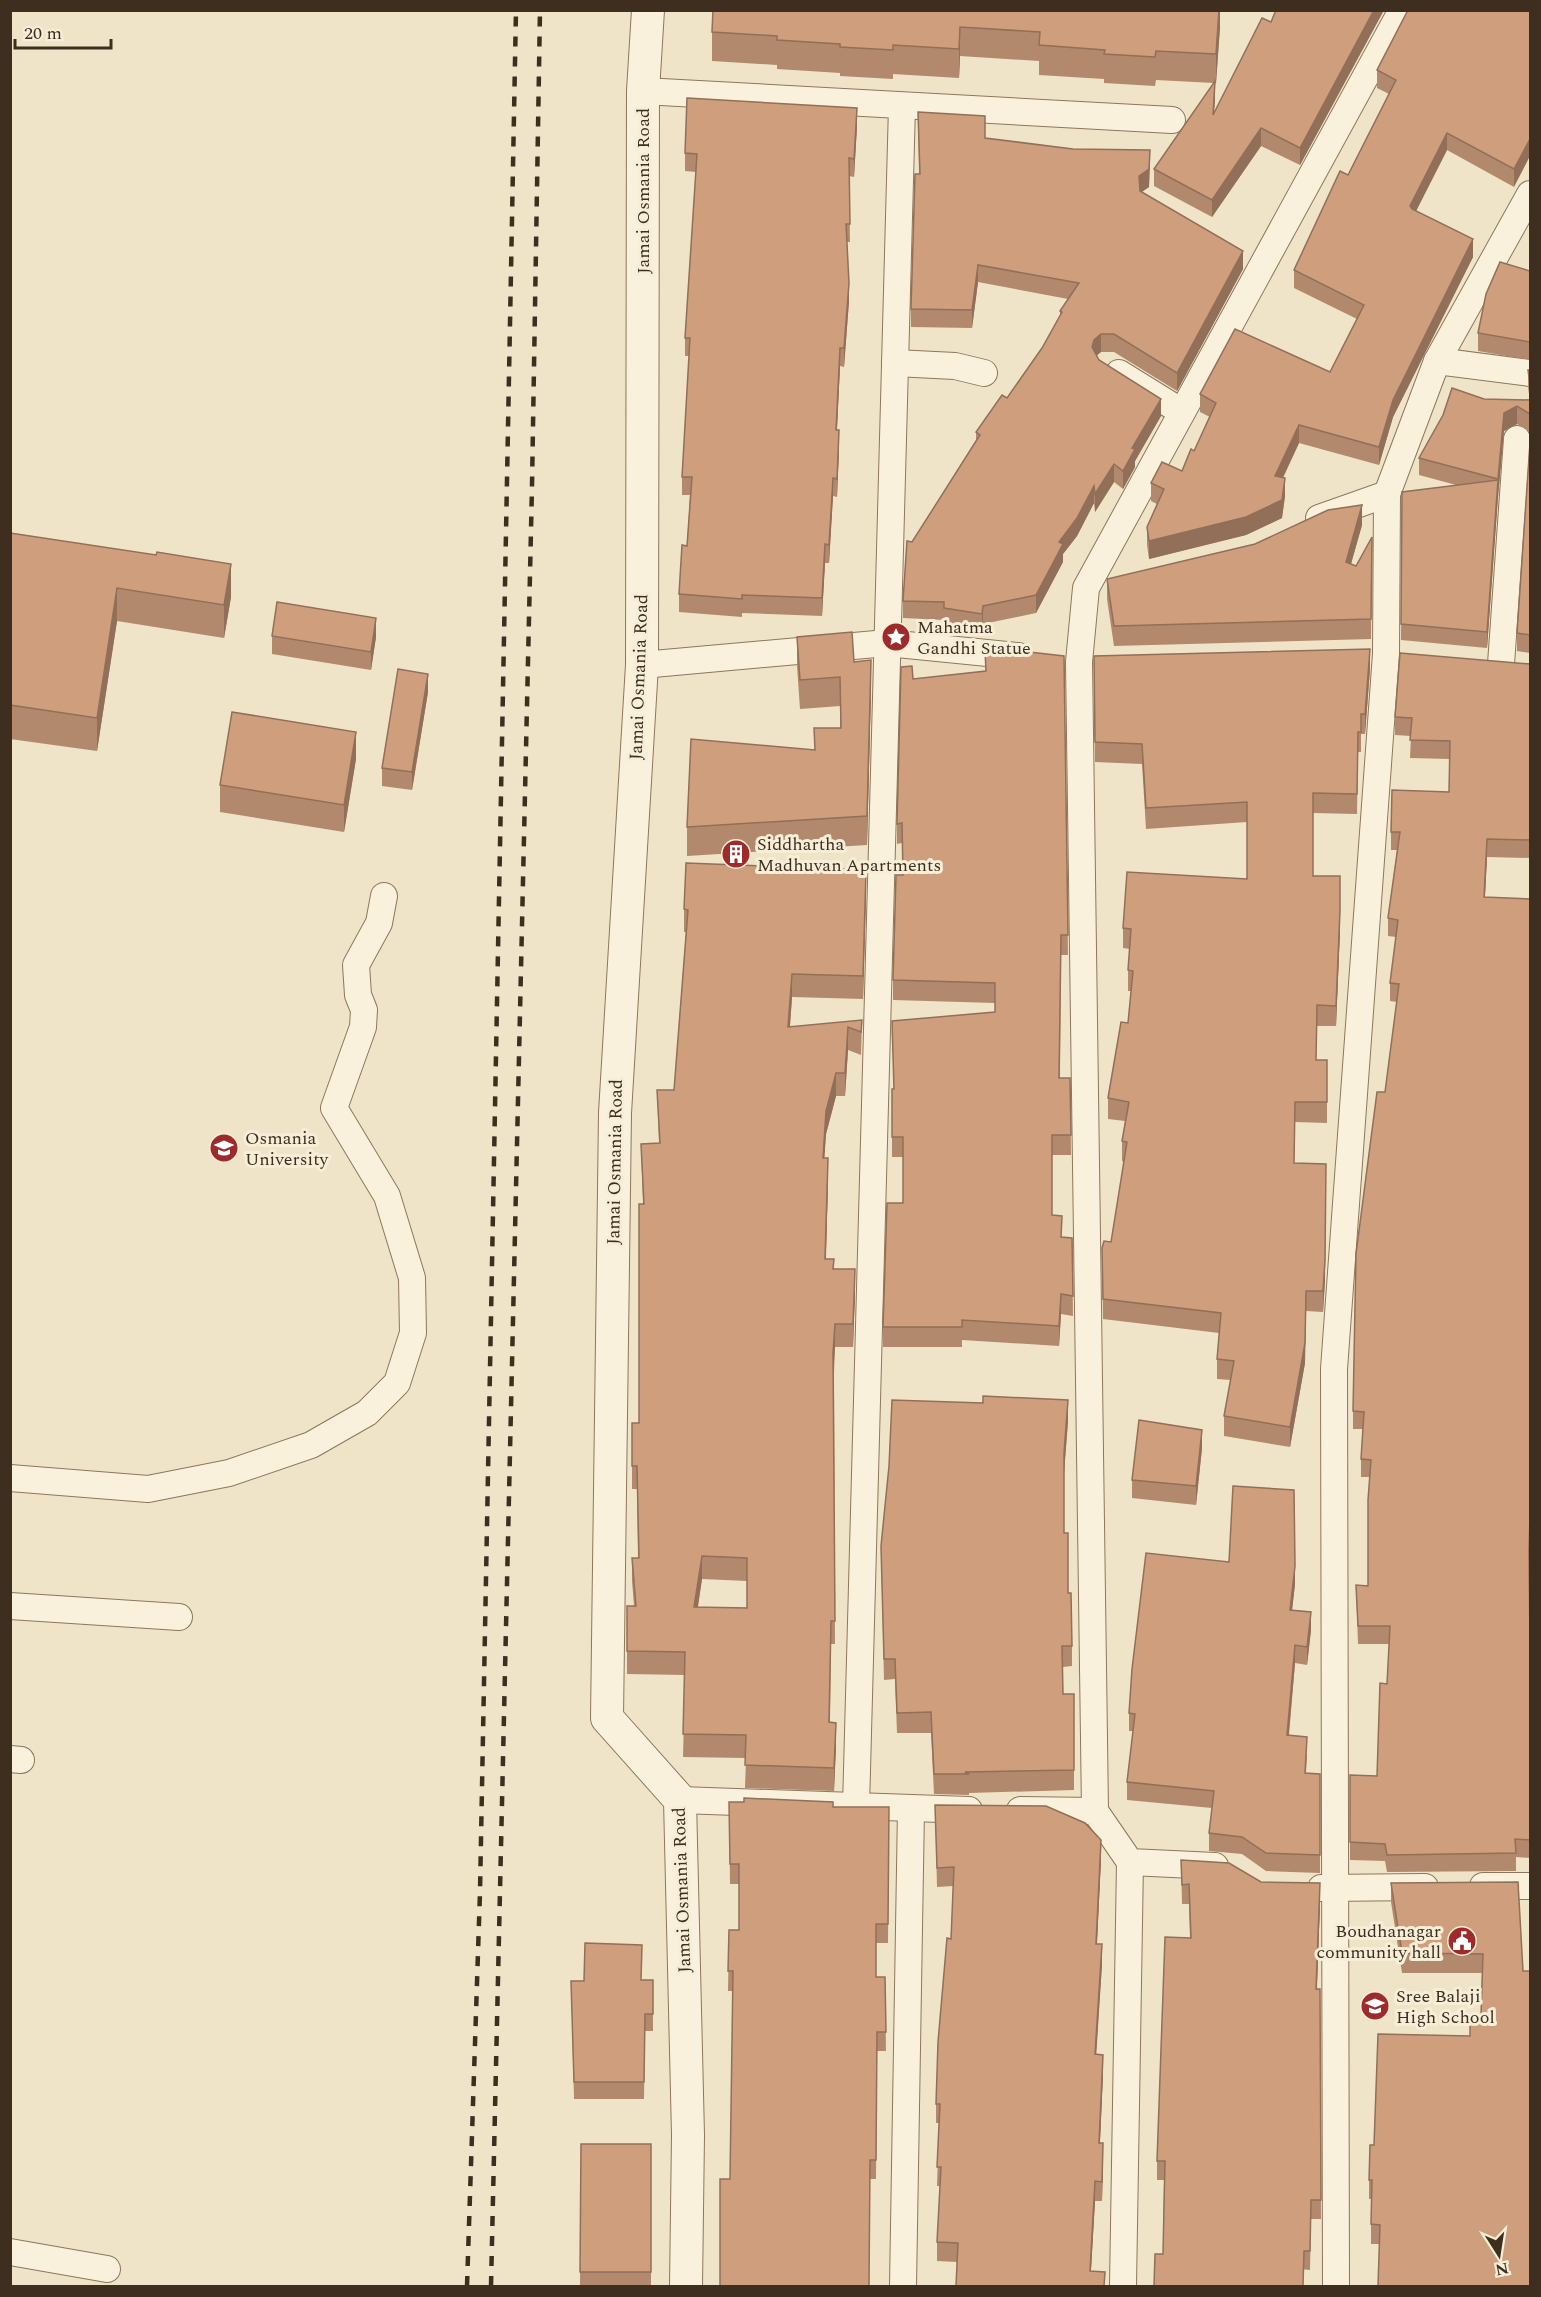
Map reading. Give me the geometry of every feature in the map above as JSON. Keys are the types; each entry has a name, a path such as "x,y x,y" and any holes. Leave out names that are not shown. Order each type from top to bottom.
{"street":[{"name":"Jamai Osmania Road","path":"648,10 643,91 642,665 615,1113 607,1718 681,1800 688,2135 686,2286"},
{"path":"1123,2286 1130,1862 1095,1811 1071,660 1086,588 1182,412 1254,257 1402,10"},
{"path":"643,91 1172,120"},
{"path":"856,1807 902,106"},
{"path":"1336,2286 1334,1369 1386,655 1387,494 1437,361 1521,228 1530,194"},
{"path":"1437,361 1530,373"},
{"path":"894,363 955,366 984,373"},
{"path":"1107,365 1182,412"},
{"path":"1500,664 1517,439"},
{"path":"1302,525 1387,494"},
{"path":"1086,588 1119,581"},
{"path":"642,665 887,644 1071,660"},
{"path":"10,1478 148,1489 229,1473 311,1445 367,1413 397,1383 413,1333 412,1278 387,1196 334,1108 363,1027 364,1010 358,995 356,966 379,922 384,896"},
{"path":"10,1606 179,1617"},
{"path":"681,1800 911,1809 1095,1811"},
{"path":"903,2286 911,1809"},
{"path":"1130,1862 1234,1868 1243,1874"},
{"path":"1293,1887 1530,1886"},
{"path":"10,2252 107,2269"}],"building":[{"path":"713,10 1219,10 1216,54 1156,51 1155,57 1104,54 1105,50 1039,45 1040,32 960,27 959,49 893,45 893,50 840,47 840,44 777,40 777,36 712,32"},
{"path":"1276,10 1374,10 1300,148 1261,128 1212,200 1154,169 1215,81 1213,115 1262,18 1271,22"},
{"path":"1408,10 1530,10 1530,139 1514,169 1447,133 1410,206 1473,239 1393,400 1379,447 1299,425 1275,476 1285,478 1282,500 1246,517 1149,541 1147,527 1164,489 1151,483 1162,462 1182,471 1191,449 1194,451 1216,403 1200,394 1235,329 1330,372 1364,305 1294,270 1340,171 1348,175 1396,80 1377,70"},
{"path":"687,98 857,108 854,159 849,158 850,224 846,224 849,283 844,348 840,348 836,430 839,430 837,479 833,478 829,545 825,544 822,598 742,595 742,599 679,594 682,545 687,546 692,477 682,477 690,338 685,338 697,154 685,153"},
{"path":"918,112 985,116 985,138 1073,149 1150,150 1149,169 1139,176 1140,191 1243,251 1177,373 1114,334 1101,334 1094,340 1092,347 1099,360 1161,399 1132,448 1135,449 1123,471 1114,464 1095,494 1094,486 1077,518 1059,542 1063,544 1036,595 983,606 982,614 944,608 944,602 903,601 907,541 912,542 980,435 976,432 1002,395 1007,398 1042,348 1062,312 1060,311 1079,283 978,265 972,310 911,309 915,174 920,174"},
{"path":"1500,262 1530,271 1530,342 1478,333 1486,294"},
{"path":"1452,388 1484,399 1530,400 1530,414 1517,406 1504,413 1498,479 1419,458 1443,415"},
{"path":"1530,443 1530,635 1517,633"},
{"path":"1498,480 1487,632 1401,624 1402,492"},
{"path":"1362,505 1346,562 1356,566 1372,537 1371,619 1114,626 1107,579 1255,544 1328,510"},
{"path":"10,533 231,564 224,605 117,588 97,718 10,705"},
{"path":"277,602 376,618 371,652 272,636"},
{"path":"852,632 854,662 871,660 867,816 687,827 691,739 815,750 814,728 841,728 840,677 800,680 797,637"},
{"path":"1002,649 1064,656 1068,935 1061,935 1059,1078 1070,1078 1071,1135 1052,1135 1052,1215 1062,1216 1061,1237 1072,1238 1073,1296 1061,1294 1059,1326 962,1320 962,1327 883,1327 887,1203 903,1203 903,1137 892,1137 892,1089 894,1089 892,1021 995,1012 995,983 893,980 896,875 903,875 902,823 897,824 901,667 912,666 913,679 986,671 985,651"},
{"path":"1370,649 1365,714 1361,714 1361,732 1358,732 1357,794 1313,793 1313,876 1340,876 1340,910 1336,1006 1317,1005 1316,1060 1327,1060 1327,1102 1295,1102 1294,1163 1326,1164 1325,1260 1323,1291 1306,1291 1305,1343 1290,1427 1224,1416 1234,1361 1217,1359 1221,1313 1103,1299 1102,1248 1104,1241 1111,1242 1127,1142 1122,1141 1129,1102 1108,1098 1121,1022 1128,1023 1133,971 1128,970 1131,929 1123,928 1127,872 1247,879 1247,802 1146,808 1142,744 1095,742 1094,656"},
{"path":"1400,653 1530,664 1530,840 1487,839 1484,897 1530,899 1530,1840 1515,1839 1516,1853 1387,1855 1385,1844 1350,1842 1350,1775 1377,1776 1380,1683 1387,1684 1390,1626 1358,1626 1356,1585 1368,1586 1368,1500 1371,1460 1361,1459 1364,1412 1353,1411 1356,1254 1377,1092 1385,1092 1399,984 1390,983 1398,920 1388,918 1400,832 1391,832 1392,790 1449,792 1450,741 1410,740 1412,718 1395,717"},
{"path":"398,669 428,674 412,772 382,768"},
{"path":"232,712 356,732 344,805 220,785"},
{"path":"686,863 866,870 863,976 792,974 788,1027 862,1020 861,1032 848,1027 845,1073 836,1073 826,1111 823,1158 828,1158 825,1259 834,1259 833,1269 855,1269 853,1324 835,1324 833,1353 835,1621 831,1621 829,1722 836,1723 834,1768 745,1765 746,1735 683,1734 685,1652 627,1651 627,1606 636,1606 632,1558 639,1558 637,1466 632,1466 632,1423 639,1423 639,1204 644,1204 641,1144 660,1143 657,1090 674,1090 688,910 684,909","holes":["702,1556 747,1558 747,1608 694,1607"]},
{"path":"983,1396 1068,1400 1064,1453 1064,1533 1068,1533 1068,1593 1071,1593 1072,1646 1062,1646 1063,1694 1074,1694 1074,1770 934,1774 931,1712 897,1713 895,1659 884,1659 881,1546 889,1466 892,1400 983,1403"},
{"path":"1139,1420 1202,1430 1196,1486 1132,1480"},
{"path":"1233,1486 1294,1490 1295,1566 1290,1610 1311,1612 1307,1647 1295,1645 1287,1735 1307,1737 1305,1773 1320,1774 1320,1855 1266,1853 1242,1837 1209,1833 1214,1791 1127,1782 1135,1714 1129,1713 1132,1669 1146,1553 1229,1562"},
{"path":"744,1798 833,1802 833,1807 889,1807 888,1924 876,1924 876,1977 885,1977 886,2032 877,2032 876,2160 870,2160 869,2286 720,2286 720,2179 730,2179 733,1971 728,1971 729,1930 739,1930 739,1864 730,1864 729,1802 744,1802"},
{"path":"935,1805 1046,1806 1085,1823 1101,1840 1096,1944 1102,1944 1095,2054 1103,2055 1099,2143 1103,2143 1102,2182 1095,2181 1090,2271 1105,2272 1104,2286 956,2286 958,2243 937,2242 941,2167 937,2167 940,2104 936,2104 938,2042 947,1938 951,1939 954,1867 937,1868"},
{"path":"1181,1860 1229,1863 1261,1882 1320,1883 1316,1989 1320,1989 1321,2200 1311,2200 1310,2251 1304,2251 1303,2286 1154,2286 1155,2254 1163,2254 1165,2161 1157,2161 1165,1937 1191,1938 1189,1884 1182,1885"},
{"path":"1518,1882 1523,1971 1530,1971 1530,2286 1378,2286 1380,2225 1371,2224 1372,2180 1369,2180 1370,2145 1374,2145 1378,2034 1470,2036 1470,2015 1481,2015 1483,1954 1402,1953 1391,1883"},
{"path":"585,1943 642,1945 641,1980 653,1980 653,2014 645,2014 644,2082 574,2082 571,1981 584,1981"},
{"path":"581,2144 651,2144 651,2272 580,2272"}],"railway":[{"path":"467,2286 480,1892 516,10"},
{"path":"491,2286 532,486 540,10"}],"place":[{"name":"Mahatma Gandhi Statue","path":"896,637"},
{"name":"Siddhartha Madhuvan Apartments","path":"736,854"},
{"name":"Osmania University","path":"224,1148"},
{"name":"Boudhanagar community hall","path":"1462,1941"},
{"name":"Sree Balaji High School","path":"1375,2006"}]}
